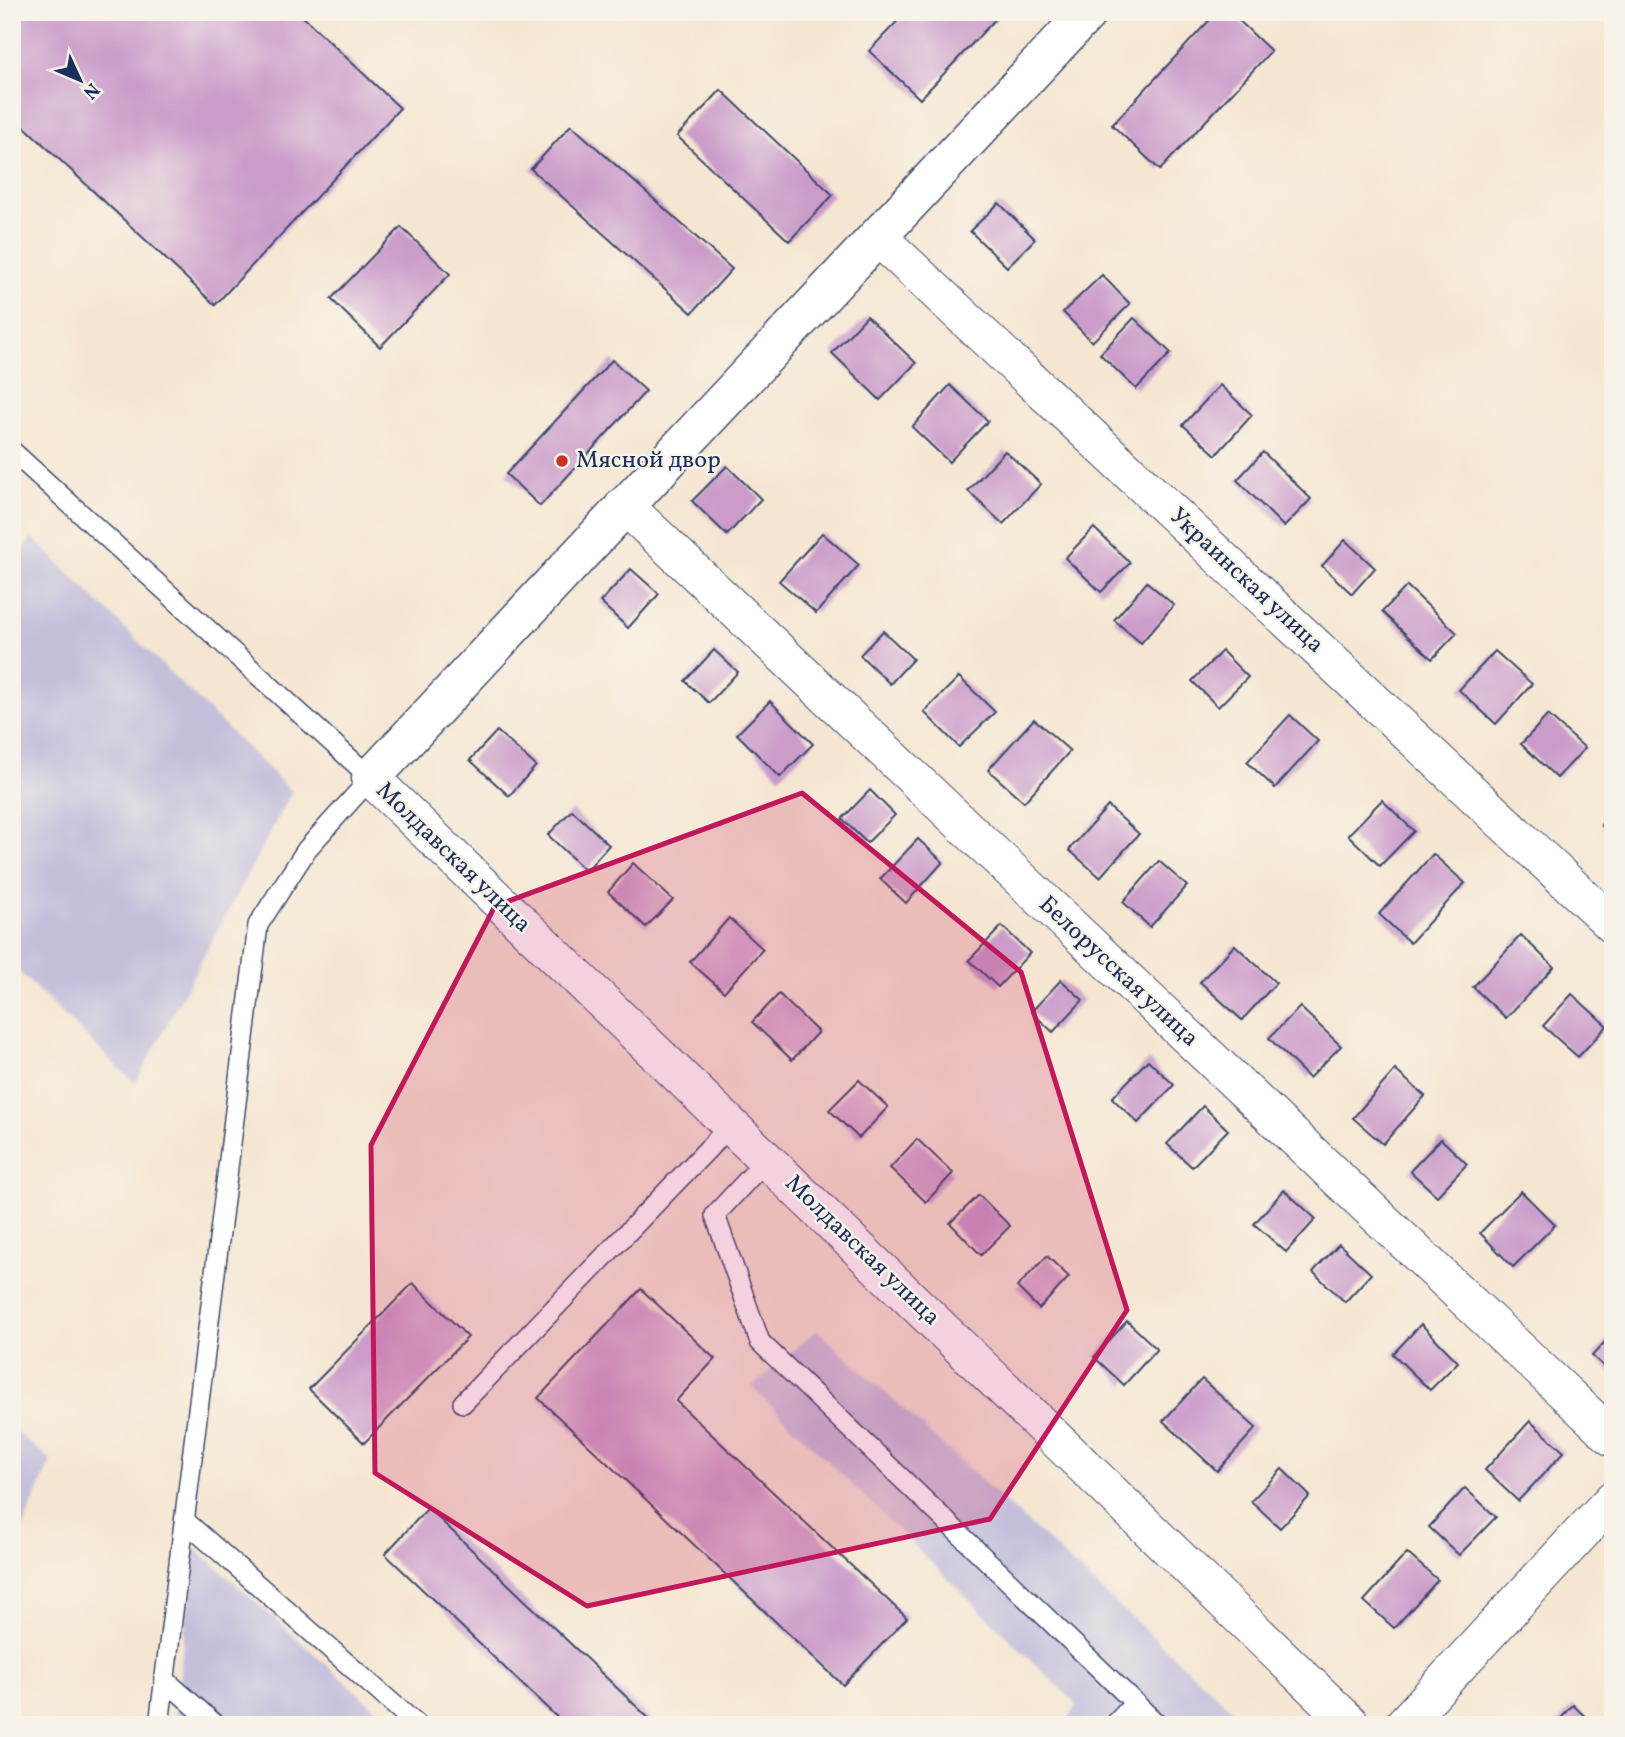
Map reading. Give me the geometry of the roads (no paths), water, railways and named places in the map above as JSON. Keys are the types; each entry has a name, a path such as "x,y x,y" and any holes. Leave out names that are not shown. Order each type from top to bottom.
{"street":[{"path":"371,778 1088,12"},
{"name":"Украинская улица","path":"879,238 1613,925"},
{"name":"Белорусская улица","path":"624,505 1613,1438"},
{"name":"Молдавская улица","path":"371,778 1352,1725"},
{"path":"1404,1725 1613,1499"}],"lane":[{"path":"12,451 371,778 307,849 258,925 159,1725"},
{"path":"463,1403 731,1125"},
{"path":"766,1160 715,1215 760,1342 1158,1725"},
{"path":"185,1521 417,1725"},
{"path":"164,1679 216,1725"},
{"path":"1114,1725 1134,1704"}],"place":[{"name":"Мясной двор","path":"562,461"}]}
